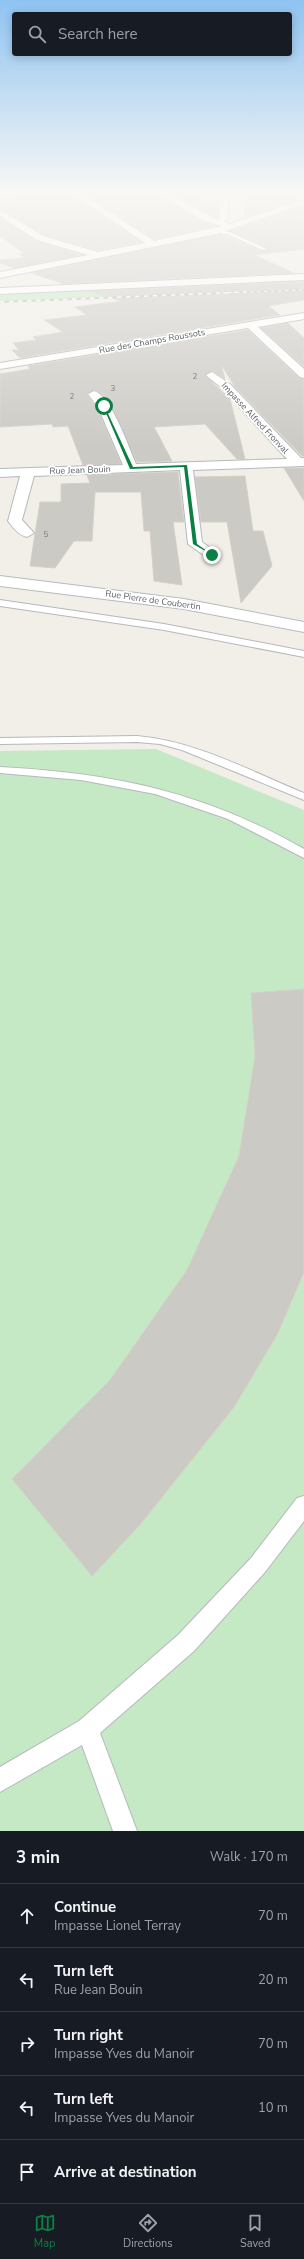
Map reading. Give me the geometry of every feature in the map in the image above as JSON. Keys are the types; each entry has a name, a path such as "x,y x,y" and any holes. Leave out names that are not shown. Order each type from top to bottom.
{"street":[{"path":"0,291 304,277"},
{"name":"Rue des Champs Roussots","path":"0,366 304,316"},
{"path":"249,324 304,375"},
{"name":"Impasse Alfred Fronval","path":"212,375 226,386 300,462"},
{"path":"94,394 104,406 131,468"},
{"name":"Rue Jean Bouin","path":"0,473 300,462"},
{"path":"186,466 195,544 212,555"},
{"path":"27,534 16,521 28,472"},
{"name":"Rue Pierre de Coubertin","path":"0,581 184,604 304,627"}],"lane":[{"path":"0,603 164,627 304,654"},
{"path":"0,741 137,739 160,742 186,748 304,797"},
{"path":"0,770 43,772 107,779 172,794 228,813 278,838 304,854"},
{"path":"0,1780 87,1729 186,1643 258,1565 304,1505"},
{"path":"87,1729 125,1831"}],"green space":[{"path":"304,279 304,282 124,288 128,291 205,293 0,301 0,294"},
{"path":"156,749 304,810 304,1831 0,1831 0,751"}],"building":[{"path":"38,275 243,275 64,284"},
{"path":"304,282 304,300 269,306 280,315 20,358 12,350 19,350 13,343 37,340 33,337 63,332 44,320 87,315 75,307 121,301 89,291"},
{"path":"288,323 304,338 304,367 261,328"},
{"path":"248,330 299,378 304,379 304,456 302,456 235,387 221,364 225,379 213,371 205,375 230,399 245,459 237,459 205,424 154,427 172,461 137,462 114,411 102,394 95,390 87,393 87,395 97,408 121,464 83,465 68,426 53,427 52,424 0,427 0,374 30,369 28,366"},
{"path":"284,468 304,468 304,501"},
{"path":"178,472 184,522 173,522 182,585 154,581 150,531 144,531 141,492 95,492 92,541 74,541 55,568 30,566 40,502 61,502 61,484 90,483 87,475"},
{"path":"245,476 253,531 263,531 272,566 241,603 227,522 201,522 195,477"},
{"path":"304,989 304,1272 277,1335 234,1407 139,1526 92,1576 12,1479 110,1380 187,1270 239,1156 255,1057 251,993"}],"railway":[{"path":"225,293 304,290"},
{"path":"225,293 247,292"},
{"path":"0,302 225,293"}],"route":[{"path":"104,406 131,468 186,466 195,544 212,555"}]}
